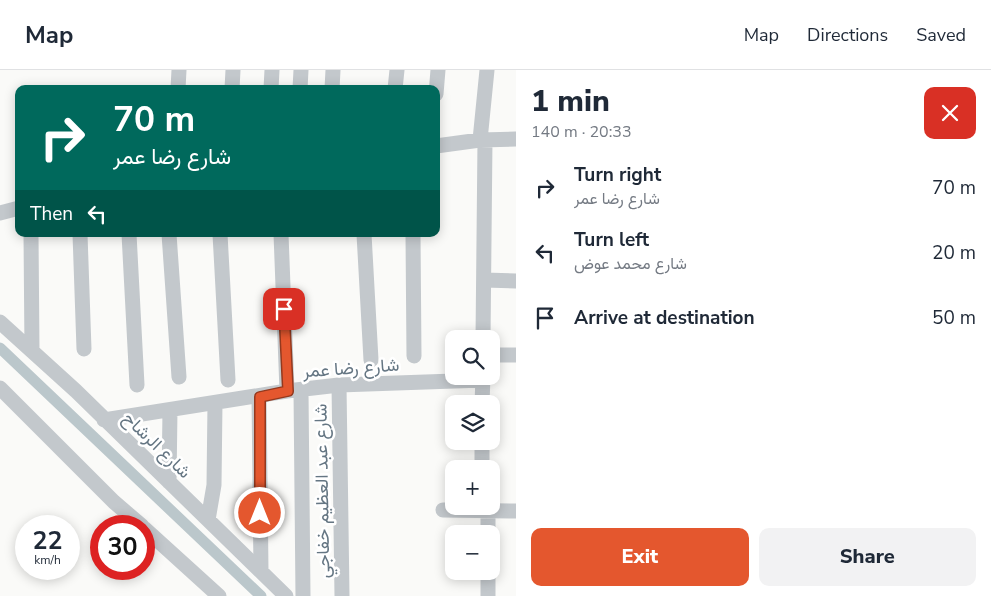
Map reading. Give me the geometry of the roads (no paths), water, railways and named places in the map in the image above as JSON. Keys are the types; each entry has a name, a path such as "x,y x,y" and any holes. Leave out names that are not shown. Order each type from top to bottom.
{"street":[{"path":"178,85 179,70"},
{"path":"232,85 233,70"},
{"path":"271,85 272,70"},
{"path":"300,85 301,70"},
{"path":"332,85 333,70"},
{"path":"395,85 397,70"},
{"path":"437,85 438,70"},
{"path":"484,330 482,140 487,70"},
{"path":"440,145 482,140 516,140"},
{"path":"0,213 15,209"},
{"path":"31,237 32,351"},
{"path":"80,237 84,349"},
{"path":"129,237 137,385"},
{"path":"170,237 179,377"},
{"path":"220,237 228,380"},
{"path":"281,237 294,391 303,596"},
{"path":"364,237 370,360"},
{"path":"413,237 414,356"},
{"path":"484,280 516,281"},
{"name":"شارع الرشاح","path":"0,322 76,391 286,596"},
{"path":"500,355 516,355"},
{"name":"شارع رضا عمر","path":"104,420 339,385 445,380"},
{"name":"شارع عبد العظيم خفاجي","path":"339,385 342,596"},
{"path":"0,388 129,515"},
{"path":"260,397 261,571"},
{"path":"208,520 214,485 215,403"},
{"path":"169,482 170,410"},
{"path":"500,510 516,511"},
{"path":"155,538 219,596"},
{"path":"488,580 488,596"}],"waterway":[{"path":"0,348 261,596"}]}
